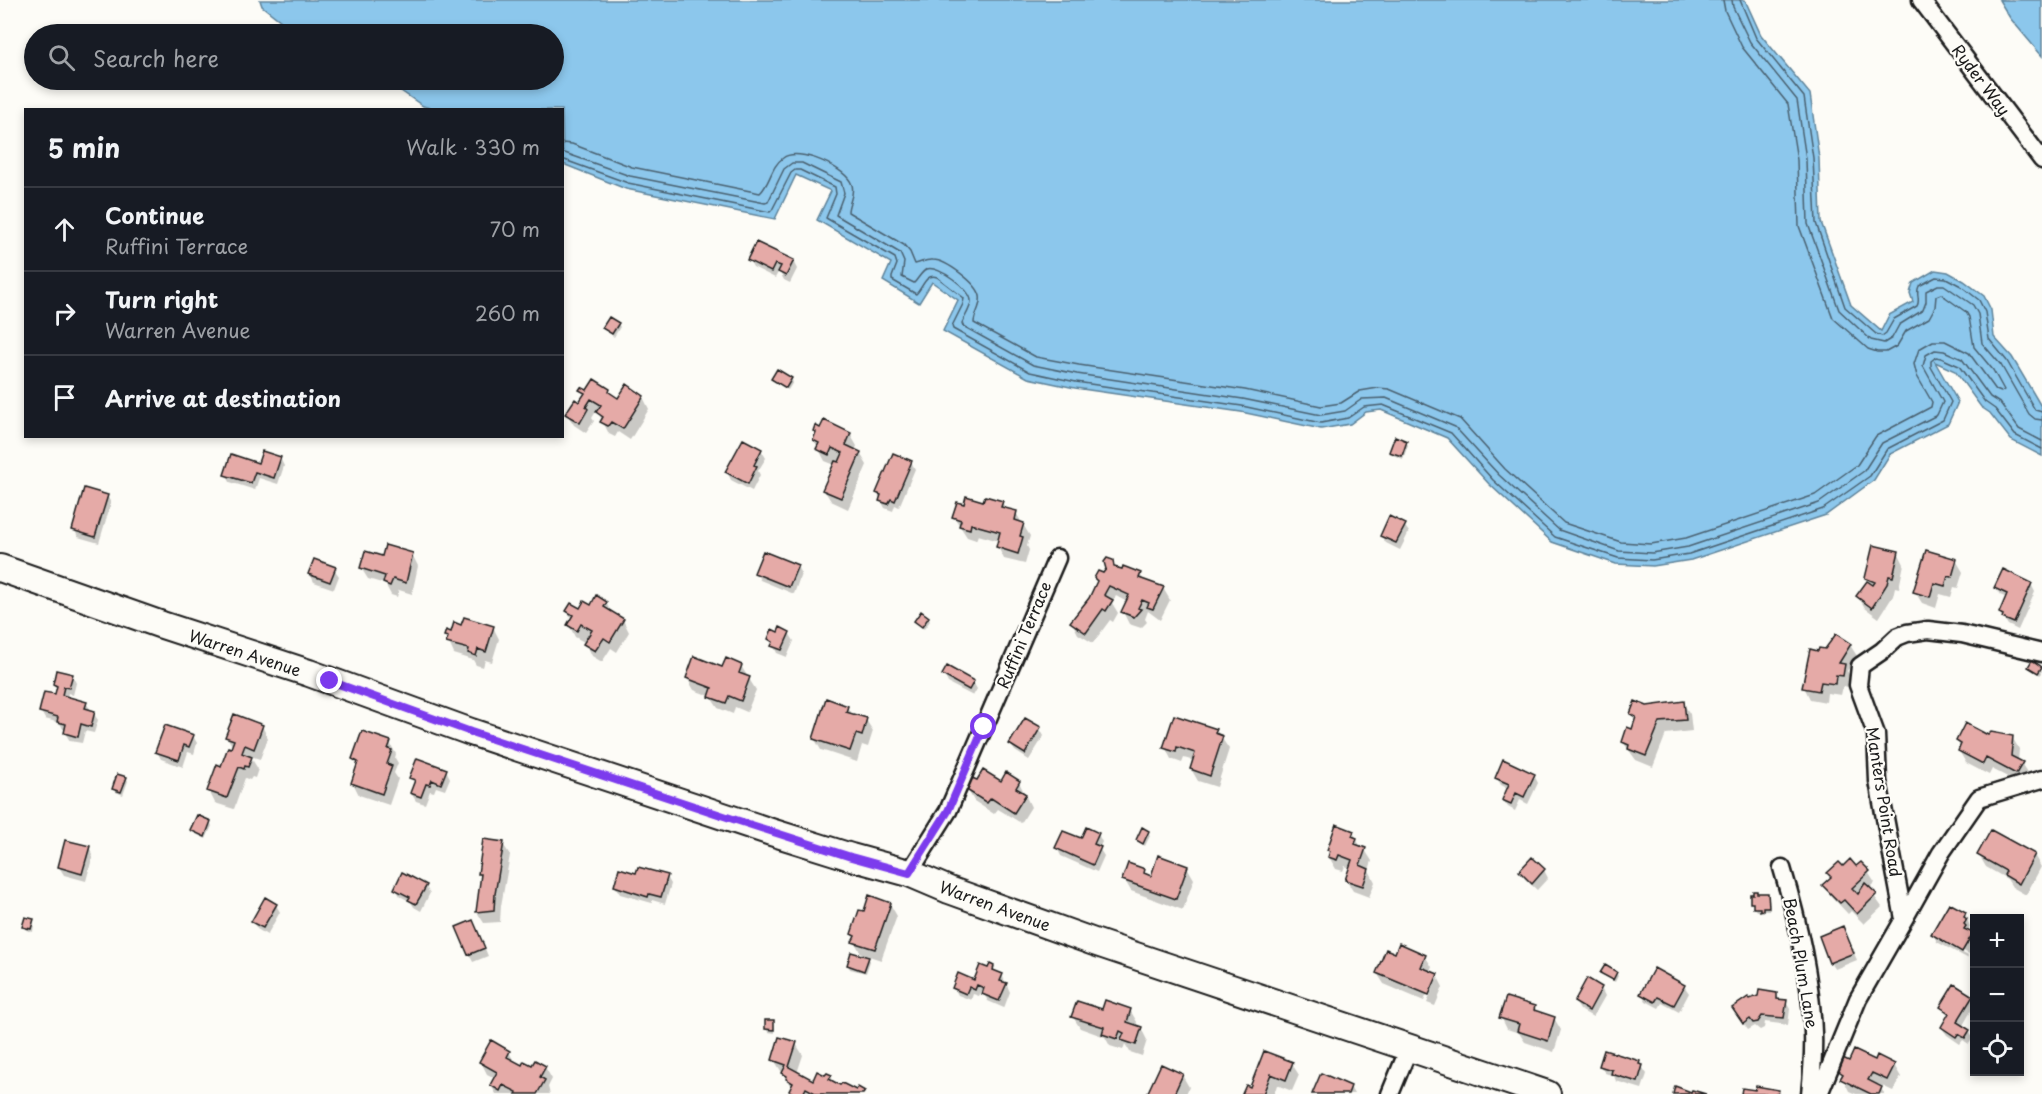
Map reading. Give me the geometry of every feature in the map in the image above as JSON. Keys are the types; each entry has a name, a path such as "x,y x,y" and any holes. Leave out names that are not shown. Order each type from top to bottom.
{"main road":[{"name":"Warren Avenue","path":"0,568 173,629 309,673 499,742 783,836 909,873 949,890 1094,942 1548,1094"}],"street":[{"name":"Ryder Way","path":"1922,0 2042,160"},
{"name":"Ruffini Terrace","path":"909,873 948,811 1057,558"},
{"name":"Manters Point Road","path":"1904,919 1878,782 1876,734 1858,685 1860,666 1898,637 1907,633 1928,630 1962,634 2042,653"},
{"name":"Manters Point Road","path":"1819,1094 1858,999 1950,839 1979,798 2042,779"},
{"name":"Beach Plum Lane","path":"1782,868 1798,929 1809,997 1813,1051 1810,1094"},
{"path":"1390,1094 1409,1048"}],"water":[{"path":"260,0 1745,0 1761,35 1810,94 1819,158 1821,222 1851,305 1881,331 1889,315 1913,302 1910,293 1913,283 1935,270 1948,272 1984,296 1991,310 1994,337 2012,357 2042,408 2042,456 2011,440 1990,413 1981,407 1955,371 1935,362 1958,402 1948,424 1890,454 1874,480 1826,515 1691,560 1653,566 1616,564 1552,542 1489,484 1447,438 1381,410 1366,412 1350,424 1321,429 1241,412 1075,388 1028,378 943,331 958,300 932,282 919,303 883,281 891,263 817,220 831,191 796,175 775,219 626,189 564,164 564,108 430,108 400,90 564,90 564,24 285,24 262,6"},
{"path":"1999,0 2042,0 2042,56 2010,18"}],"building":[{"path":"756,242 794,260 786,276 778,272 781,266 775,264 771,272 747,260"},
{"path":"609,317 619,323 612,334 602,328"},
{"path":"777,369 792,378 786,388 771,379"},
{"path":"594,379 610,389 609,392 618,398 627,384 644,396 623,429 611,422 608,426 600,422 603,417 596,412 601,405 591,399 580,423 565,414 575,399 579,402 585,393 579,390 581,387 587,390"},
{"path":"824,420 851,433 846,445 861,452 841,498 822,490 835,461 839,462 843,453 832,448 829,455 816,449 819,443 813,440 816,432 813,431 815,425 820,428"},
{"path":"1395,436 1407,441 1402,456 1389,452"},
{"path":"743,439 762,449 748,484 725,472"},
{"path":"262,451 281,457 274,478 255,472 251,483 224,475 231,454 258,463"},
{"path":"893,453 912,461 895,501 891,499 888,504 879,501 881,495 876,493"},
{"path":"84,488 108,495 95,537 72,530"},
{"path":"966,496 983,501 985,496 1003,501 1001,507 1017,511 1015,520 1024,523 1018,554 996,547 1000,532 971,524 970,529 959,526 961,520 952,517 957,502 964,504"},
{"path":"1389,516 1406,524 1396,543 1380,536"},
{"path":"385,545 413,553 406,583 393,579 390,586 383,583 385,576 360,568 365,551 382,556"},
{"path":"1873,545 1899,551 1893,577 1889,576 1887,584 1872,608 1856,596 1867,581 1873,585 1875,582 1865,578"},
{"path":"1926,550 1957,559 1952,577 1948,576 1945,586 1934,583 1930,597 1913,592"},
{"path":"763,551 798,565 789,587 754,573"},
{"path":"1107,558 1113,560 1114,567 1122,569 1123,566 1141,573 1139,578 1164,587 1153,609 1147,607 1149,603 1142,600 1138,608 1141,609 1134,617 1121,612 1129,595 1109,586 1104,595 1113,600 1106,611 1103,609 1086,633 1070,622 1089,598 1097,581 1094,578 1098,571 1103,573 1106,569 1104,562"},
{"path":"314,559 336,567 330,582 308,574"},
{"path":"2003,569 2032,583 2014,623 2002,618 2003,615 1999,613 2007,594 1994,588"},
{"path":"596,595 607,602 604,607 624,619 610,642 604,638 595,651 583,644 592,630 581,624 577,631 567,625 573,615 566,611 571,603 580,608 584,601 591,605"},
{"path":"921,611 929,617 922,627 914,621"},
{"path":"464,617 494,626 486,652 478,649 476,656 468,653 469,649 446,643 448,637 444,636 446,630 451,632 454,622 461,625"},
{"path":"780,627 790,632 782,650 771,646 773,642 768,639 772,629 778,632"},
{"path":"1836,634 1851,644 1839,663 1845,664 1843,676 1836,675 1835,684 1821,682 1819,691 1802,688 1810,649 1818,651 1819,648 1825,649"},
{"path":"694,656 722,667 726,658 742,665 739,673 750,677 741,701 729,696 726,703 709,697 712,688 686,678"},
{"path":"2032,660 2042,667 2038,673 2028,667"},
{"path":"947,666 974,681 969,690 942,675"},
{"path":"56,670 73,674 69,688 64,687 62,695 87,702 85,708 95,711 91,727 81,724 78,737 64,733 66,724 57,722 58,717 39,712 44,692 55,694 57,686 53,684"},
{"path":"826,698 848,706 846,712 867,718 862,736 856,734 850,751 813,739"},
{"path":"1635,701 1647,706 1684,701 1686,720 1660,722 1646,756 1628,749 1629,745 1622,742 1627,727 1632,729 1636,717 1630,714"},
{"path":"234,714 263,725 254,749 245,745 242,753 252,757 248,767 245,766 244,769 239,767 227,798 207,791 217,764 221,766 228,747 231,748 234,740 225,737"},
{"path":"1174,715 1217,729 1215,733 1223,736 1210,776 1190,769 1195,753 1177,747 1176,752 1163,748"},
{"path":"1025,718 1041,727 1025,754 1009,744"},
{"path":"1965,723 1988,735 1991,732 2013,736 2011,756 2023,762 2016,774 1986,758 1983,764 1958,751 1961,744 1956,741"},
{"path":"165,725 194,735 189,747 184,745 179,760 155,752"},
{"path":"362,731 391,741 388,749 392,750 387,764 392,766 382,794 351,783 358,762 352,759"},
{"path":"417,758 447,769 441,784 432,780 430,785 426,784 421,797 410,793 415,780 409,778"},
{"path":"1503,759 1535,774 1524,797 1516,793 1511,804 1502,800 1509,784 1495,778"},
{"path":"983,770 1001,781 1006,772 1020,781 1016,788 1026,794 1014,813 991,798 987,803 965,789 972,778 977,780"},
{"path":"117,774 127,777 121,792 112,789"},
{"path":"197,815 211,821 205,837 190,830"},
{"path":"1336,824 1354,831 1352,836 1357,838 1355,844 1366,848 1360,865 1369,869 1363,886 1345,880 1352,860 1339,855 1337,860 1328,857 1330,851 1327,850"},
{"path":"1086,827 1099,833 1094,844 1101,847 1093,865 1055,848 1063,831 1081,838"},
{"path":"1142,827 1149,831 1143,844 1136,840"},
{"path":"1991,830 2035,854 2019,884 2004,875 2006,871 1977,855"},
{"path":"483,839 504,842 494,910 476,912 481,874 478,874"},
{"path":"65,840 90,846 82,874 58,867"},
{"path":"1158,855 1188,866 1176,899 1122,880 1128,863 1145,869 1144,873 1151,876"},
{"path":"1532,857 1545,869 1532,884 1519,871"},
{"path":"1850,859 1856,866 1861,862 1870,871 1852,888 1858,894 1865,883 1877,894 1857,914 1844,900 1840,903 1822,885 1831,877 1827,873 1839,862 1843,866"},
{"path":"638,867 668,875 661,897 649,894 648,897 614,886 619,868 636,873"},
{"path":"402,872 427,885 416,904 408,900 410,897 394,889"},
{"path":"1753,891 1768,893 1769,907 1763,907 1760,911 1760,908 1753,908 1753,903 1750,903 1750,894 1753,894"},
{"path":"869,895 891,903 875,949 852,942 855,936 851,934 859,910 864,911"},
{"path":"265,897 277,904 263,928 251,922"},
{"path":"1949,903 1966,912 1964,917 1967,919 1964,929 1970,932 1970,938 1962,952 1931,934"},
{"path":"25,917 34,919 31,929 22,927"},
{"path":"473,920 485,948 468,955 456,927"},
{"path":"1843,926 1854,953 1829,963 1819,936"},
{"path":"1399,943 1426,955 1421,967 1438,974 1429,995 1376,973 1386,949 1395,953"},
{"path":"851,952 869,957 864,971 847,965"},
{"path":"990,964 994,966 993,970 1003,974 1000,981 1007,983 999,1001 982,994 984,988 977,985 975,990 969,987 966,994 952,988 958,973 974,980 980,965 988,968"},
{"path":"1605,965 1617,972 1613,980 1600,973"},
{"path":"1654,968 1685,985 1674,1005 1658,997 1655,1002 1640,994"},
{"path":"1587,978 1602,987 1589,1011 1574,1002"},
{"path":"1954,984 1970,994 1970,1001 1957,1022 1970,1030 1965,1038 1958,1034 1956,1037 1941,1027 1949,1013 1940,1007"},
{"path":"1759,990 1777,993 1777,999 1787,1000 1784,1018 1762,1016 1758,1022 1753,1023 1750,1019 1743,1024 1732,1008 1748,997 1750,999 1758,996"},
{"path":"1506,997 1535,1006 1534,1010 1555,1017 1548,1041 1517,1031 1519,1024 1499,1018"},
{"path":"1105,1000 1131,1009 1127,1022 1142,1027 1136,1045 1121,1040 1124,1033 1120,1031 1117,1039 1102,1034 1104,1027 1071,1017 1077,1001 1102,1009"},
{"path":"765,1020 774,1020 774,1030 765,1029"},
{"path":"779,1037 797,1042 789,1067 813,1080 817,1071 825,1075 827,1073 832,1075 829,1079 840,1085 842,1083 856,1090 858,1087 865,1091 863,1094 817,1094 806,1088 803,1094 795,1094 789,1091 793,1083 782,1073 786,1065 772,1060"},
{"path":"491,1040 510,1051 507,1057 522,1065 524,1061 532,1065 535,1060 546,1066 540,1077 545,1080 537,1094 516,1094 517,1092 503,1085 500,1091 490,1085 497,1072 479,1062"},
{"path":"1604,1050 1640,1061 1639,1064 1643,1065 1638,1082 1611,1074 1612,1070 1599,1066"},
{"path":"1854,1050 1875,1060 1877,1055 1895,1064 1887,1080 1872,1073 1868,1080 1882,1087 1879,1094 1871,1094 1840,1079 1843,1074 1837,1070 1843,1058 1849,1061"},
{"path":"1264,1051 1293,1062 1286,1080 1271,1074 1263,1094 1242,1094 1246,1085 1250,1087"},
{"path":"1161,1064 1183,1074 1174,1094 1147,1094"},
{"path":"1321,1073 1351,1086 1348,1094 1312,1094"},
{"path":"1675,1086 1691,1092 1692,1090 1706,1094 1673,1094"},
{"path":"1756,1086 1779,1090 1778,1094 1741,1094 1742,1088 1755,1090"}],"route":[{"path":"330,681 471,732 736,820 909,873 948,811 984,727"}]}
